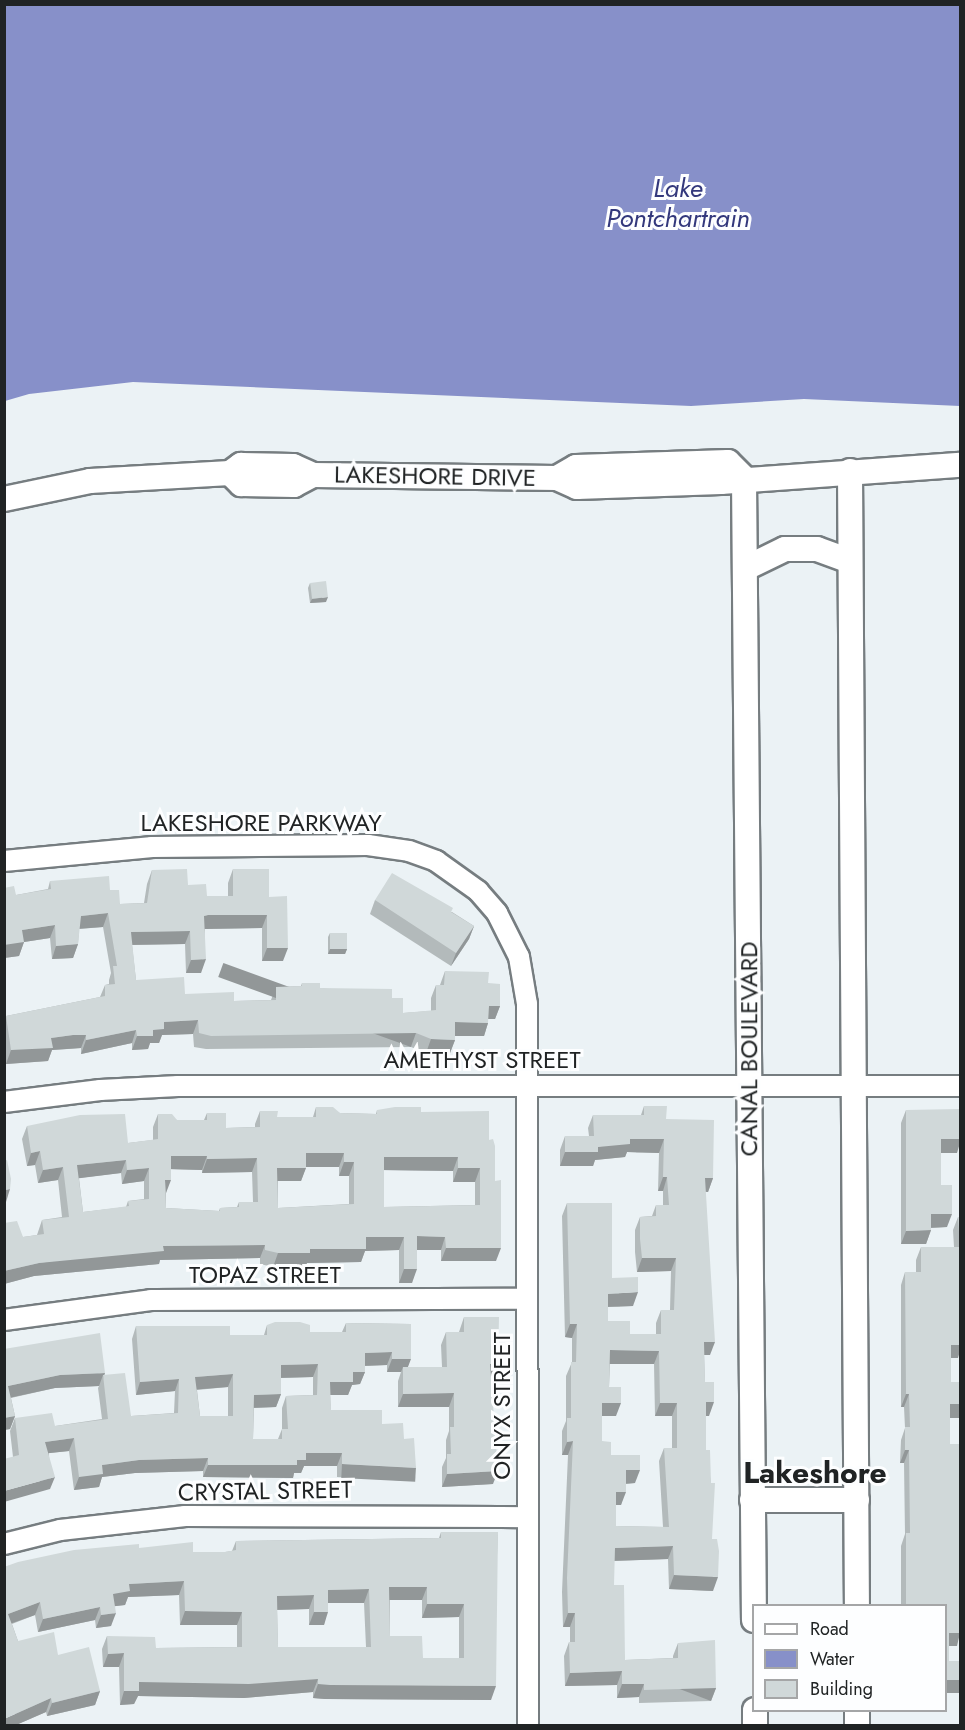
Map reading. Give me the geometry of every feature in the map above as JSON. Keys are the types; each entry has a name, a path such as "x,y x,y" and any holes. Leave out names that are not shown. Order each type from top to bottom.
{"street":[{"name":"LAKESHORE DRIVE","path":"4,499 90,481 230,473 241,484 294,485 313,475 557,478 577,486 960,465"},
{"path":"850,471 857,1085 857,1604"},
{"name":"CANAL BOULEVARD","path":"744,478 753,1604"},
{"path":"746,568 785,549 817,549 850,561"},
{"name":"LAKESHORE PARKWAY","path":"4,861 152,847 328,844 410,851 436,861 478,891 497,913 519,957 527,1004 527,1086"},
{"name":"AMETHYST STREET","path":"4,1102 77,1092 178,1086 960,1086"},
{"name":"ONYX STREET","path":"527,1086 528,1725"},
{"name":"TOPAZ STREET","path":"4,1320 151,1300 527,1299"},
{"path":"752,1500 857,1500"},
{"name":"CRYSTAL STREET","path":"4,1544 60,1530 185,1516 528,1517"}],"water":[{"name":"Lake Pontchartrain","path":"5,4 960,5 960,406 804,399 691,406 133,382 29,394 5,401"}],"building":[{"path":"326,581 328,597 312,599 310,583"},
{"path":"187,869 188,885 206,884 207,896 233,896 233,869 269,869 269,897 287,896 288,948 267,948 267,915 208,915 204,916 206,959 191,960 190,931 131,932 136,980 184,977 185,994 234,992 234,1001 276,1000 276,987 302,986 302,983 320,983 320,988 392,989 392,998 403,998 403,1013 436,1010 436,985 444,985 445,971 489,972 488,983 500,984 500,1006 489,1006 488,1023 455,1022 455,1040 431,1039 416,1033 211,1036 199,1033 198,1020 164,1022 164,1029 153,1030 153,1036 137,1036 136,1030 86,1040 86,1035 73,1035 51,1038 53,1048 11,1050 6,1016 105,996 105,985 115,984 113,966 117,966 108,913 81,916 78,944 56,946 55,925 22,930 24,942 4,945 4,888 14,886 16,895 51,889 50,881 109,876 110,890 119,890 120,904 147,903 152,870"},
{"path":"392,873 453,908 451,912 474,926 456,953 375,900"},
{"path":"330,933 347,933 347,949 330,949"},
{"path":"644,1106 667,1106 666,1119 714,1120 713,1178 705,1178 715,1342 704,1342 705,1382 714,1382 714,1402 706,1402 706,1450 710,1450 711,1483 715,1483 712,1539 717,1539 719,1551 718,1577 674,1575 673,1546 615,1548 614,1585 624,1585 625,1660 678,1658 678,1643 715,1640 716,1688 644,1690 644,1684 622,1684 622,1671 570,1673 569,1642 575,1642 575,1613 568,1613 567,1578 573,1441 567,1442 567,1418 571,1418 571,1362 576,1362 577,1324 570,1324 567,1203 612,1203 612,1278 638,1277 638,1292 608,1294 608,1321 630,1321 630,1334 661,1334 661,1310 674,1310 676,1258 642,1258 640,1239 640,1217 656,1216 656,1205 669,1205 667,1177 663,1177 664,1139 630,1139 630,1144 598,1147 598,1152 565,1152 565,1136 594,1136 593,1115 644,1115","holes":["610,1350 659,1351 660,1403 677,1403 677,1448 664,1448 669,1527 616,1526 616,1492 626,1492 626,1470 640,1470 640,1455 611,1455 611,1442 602,1441 602,1403 621,1403 621,1387 609,1387"]},
{"path":"316,1107 333,1107 340,1113 377,1114 377,1110 395,1107 421,1107 421,1112 489,1111 489,1140 493,1139 495,1146 495,1181 501,1180 501,1248 446,1248 445,1237 417,1236 417,1269 404,1269 404,1237 366,1237 366,1249 310,1249 310,1253 278,1253 265,1250 265,1245 163,1246 164,1251 39,1263 4,1271 4,1223 17,1221 23,1237 44,1234 42,1220 69,1217 63,1167 43,1170 40,1151 31,1153 27,1126 80,1115 125,1114 128,1143 158,1139 158,1114 172,1114 177,1120 207,1120 207,1113 226,1113 226,1128 260,1127 260,1111 278,1111 277,1117 316,1117","holes":["306,1153 344,1153 344,1162 354,1162 354,1204 278,1208 277,1168 306,1168","171,1156 207,1156 207,1159 257,1158 258,1202 239,1202 239,1207 220,1208 220,1211 166,1208 165,1180 171,1180","384,1157 458,1157 458,1168 480,1168 480,1205 384,1207","126,1160 127,1170 149,1168 149,1199 128,1201 129,1206 83,1212 77,1165"]},
{"path":"960,1109 960,1139 941,1139 941,1185 952,1185 952,1214 931,1214 931,1230 906,1231 906,1110"},
{"path":"7,1160 11,1179 10,1189 4,1190 4,1161"},
{"path":"958,1217 960,1217 960,1247"},
{"path":"921,1247 960,1247 960,1345 951,1345 951,1382 960,1382 960,1404 950,1404 950,1444 960,1444 960,1633 949,1633 949,1661 960,1661 960,1680 947,1680 947,1604 906,1604 906,1533 910,1533 909,1450 905,1450 905,1427 910,1427 909,1394 906,1394 905,1272 921,1272"},
{"path":"464,1317 499,1317 498,1364 490,1364 498,1471 447,1474 447,1454 451,1454 450,1427 454,1427 454,1393 403,1394 403,1367 447,1367 446,1332 464,1332"},
{"path":"275,1322 300,1322 310,1325 310,1332 346,1332 346,1323 411,1324 411,1359 392,1359 392,1352 365,1353 365,1372 353,1372 353,1382 330,1382 331,1410 382,1410 382,1424 403,1423 404,1439 414,1438 416,1468 342,1464 342,1453 306,1453 306,1460 297,1460 297,1465 208,1465 208,1458 139,1460 102,1465 103,1474 79,1477 74,1438 45,1442 55,1477 4,1491 4,1459 19,1455 15,1418 52,1413 55,1426 108,1419 103,1375 125,1373 131,1416 178,1413 179,1379 140,1382 136,1326 230,1326 230,1335 267,1335 267,1325","holes":["318,1364 317,1395 286,1396 288,1429 282,1429 282,1439 253,1439 254,1395 281,1394 281,1365","233,1374 233,1416 200,1416 195,1377"]},
{"path":"100,1333 105,1373 60,1375 8,1386 15,1416 4,1418 4,1349"},
{"path":"441,1532 498,1532 496,1686 330,1685 318,1684 318,1679 249,1684 139,1682 139,1691 124,1691 124,1653 108,1654 107,1636 155,1637 156,1648 242,1647 242,1612 185,1611 184,1581 129,1584 130,1591 113,1594 116,1613 101,1615 100,1607 43,1619 40,1602 8,1614 18,1641 54,1632 58,1655 89,1647 100,1691 52,1703 51,1698 4,1719 4,1567 74,1550 139,1544 139,1548 193,1542 193,1552 225,1552 236,1550 236,1541 441,1538","holes":["389,1587 427,1587 427,1604 464,1604 464,1658 423,1658 422,1636 390,1636","369,1589 371,1647 278,1647 277,1596 314,1595 314,1612 328,1612 328,1590"]}],"district":[{"name":"Lakeshore","path":"815,1473"}]}
